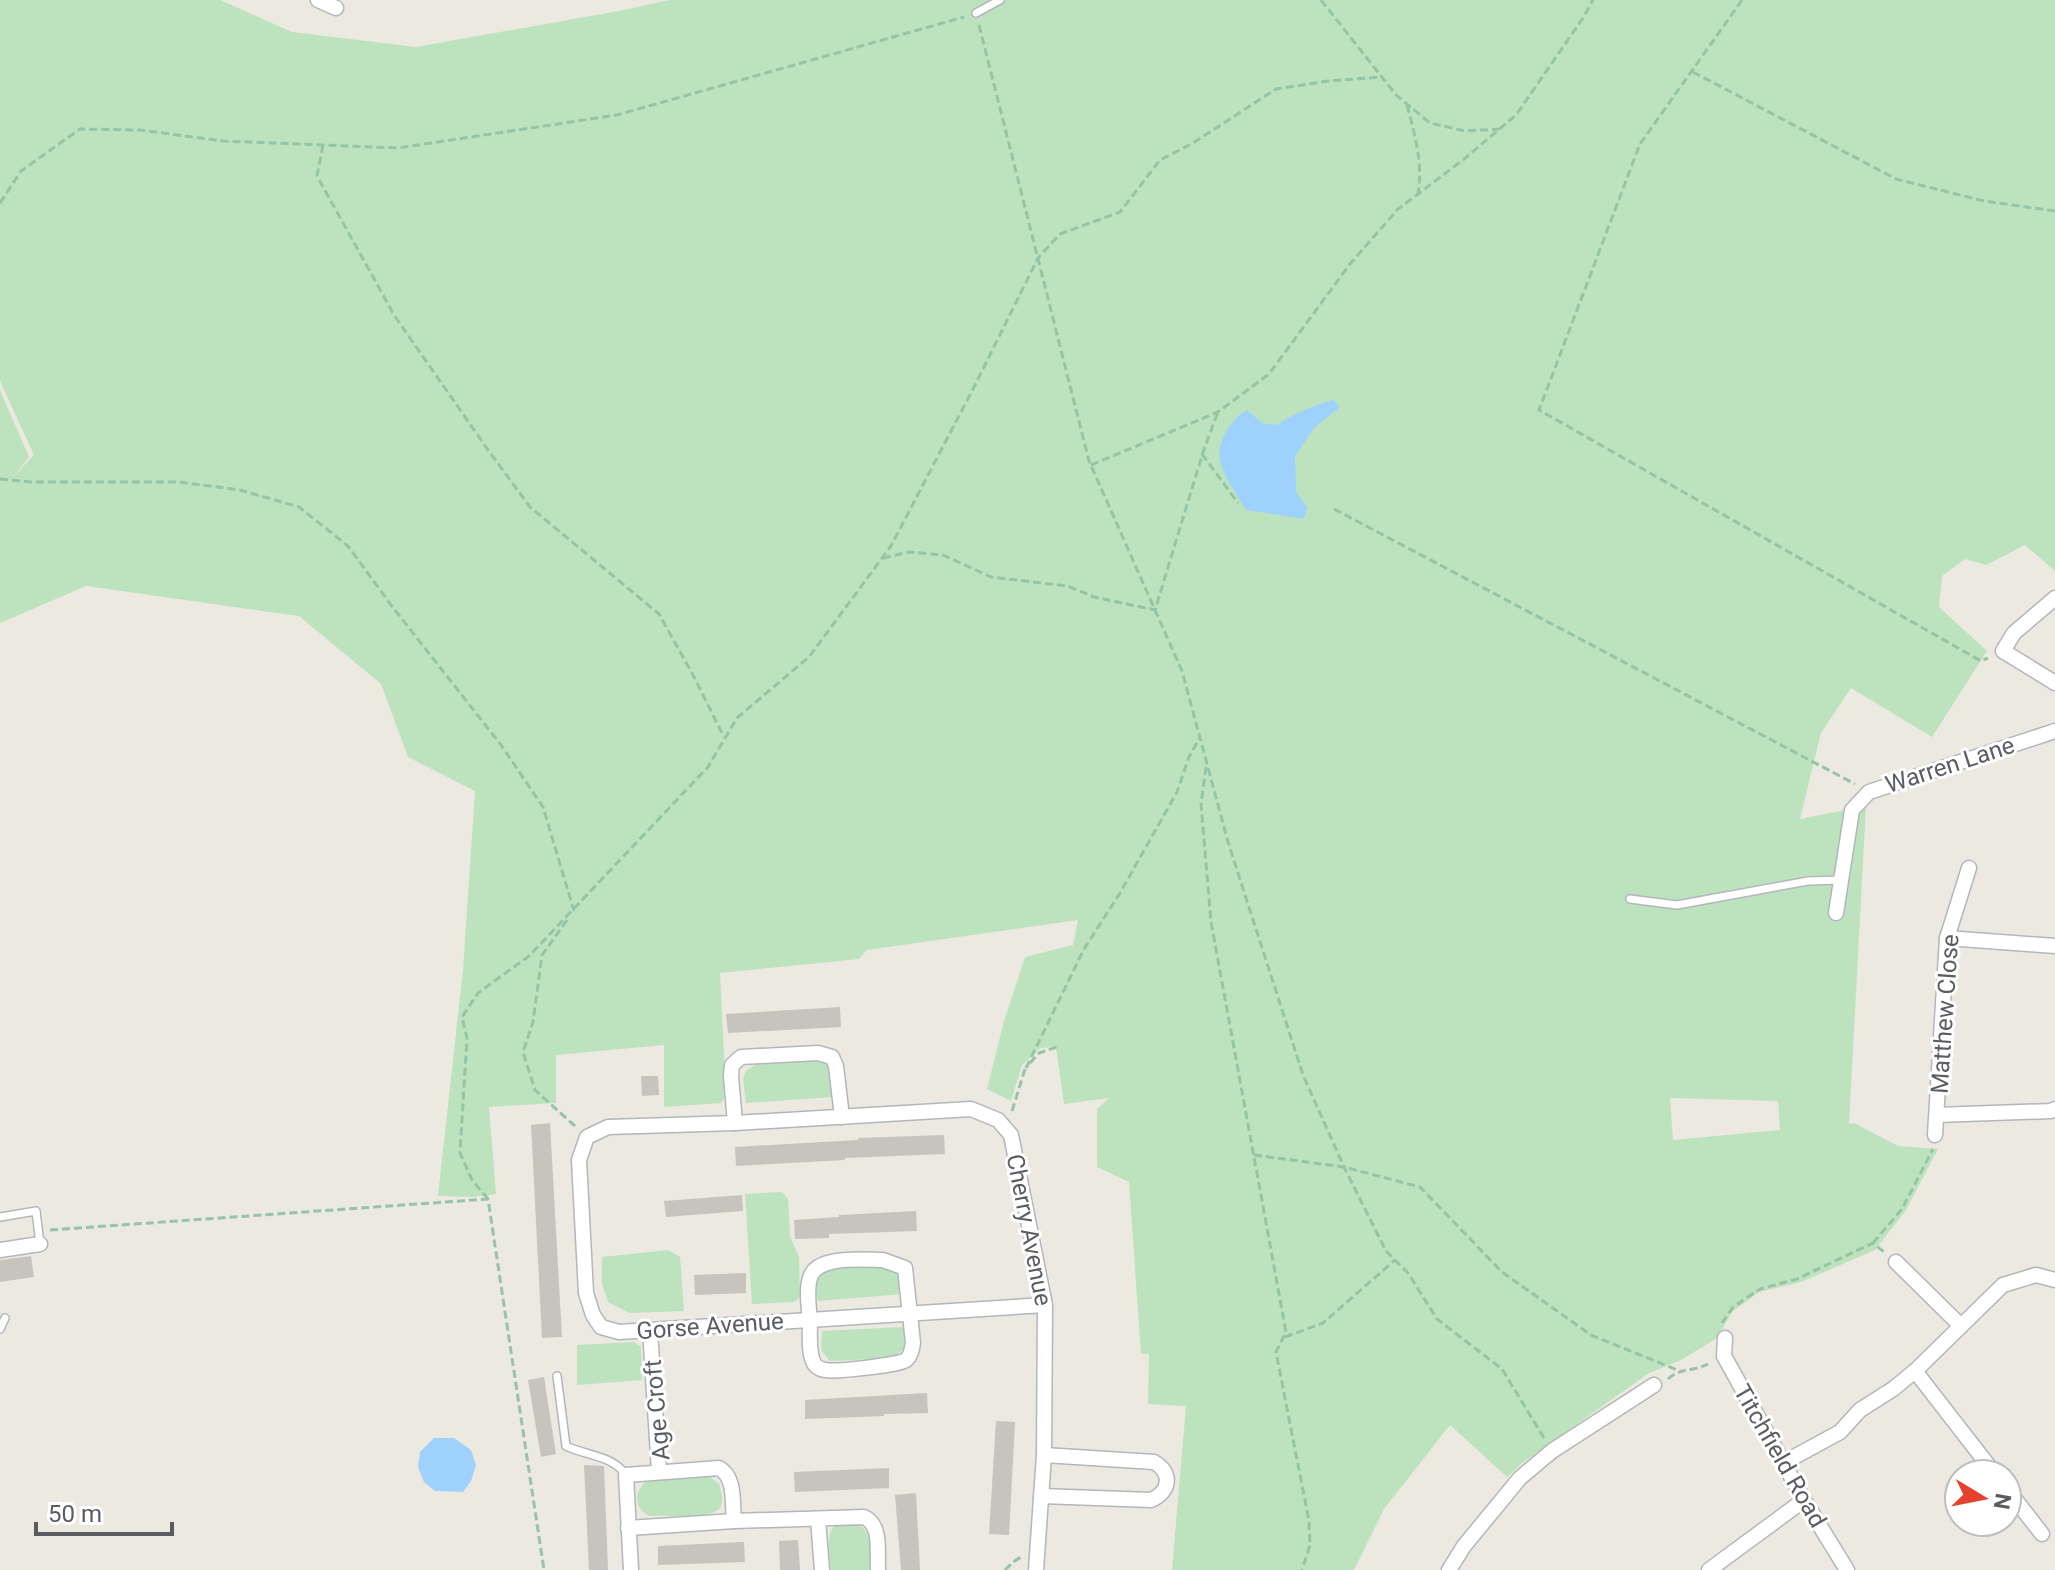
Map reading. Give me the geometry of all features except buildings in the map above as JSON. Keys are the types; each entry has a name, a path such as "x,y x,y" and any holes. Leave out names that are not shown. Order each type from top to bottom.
{"street":[{"path":"318,0 336,8"},
{"path":"2055,598 2014,633 2003,651 2055,683"},
{"name":"Warren Lane","path":"1841,880 1852,810 1869,792 2055,731"},
{"name":"Matthew Close","path":"1935,1135 1947,938 1969,868"},
{"path":"1836,913 1841,880"},
{"path":"1947,938 2055,946"},
{"path":"735,1123 731,1076 732,1065 741,1057 818,1053 832,1057 836,1066 842,1117"},
{"name":"Cherry Avenue","path":"587,1137 608,1127 971,1109 998,1120 1011,1135 1045,1305 1044,1455 1036,1570"},
{"path":"1937,1115 2055,1109"},
{"name":"Gorse Avenue","path":"587,1137 579,1160 586,1293 593,1315 601,1327 619,1332 1045,1305"},
{"path":"0,1250 39,1237"},
{"name":"Gorse Avenue","path":"883,1260 905,1268 913,1343 907,1360 824,1370 814,1363 810,1319 810,1278 816,1267 828,1262 883,1260"},
{"path":"1896,1262 1961,1326"},
{"path":"1783,1463 1840,1432 1860,1410 1915,1371 2003,1285 2036,1275 2055,1280"},
{"name":"Age Croft","path":"650,1330 659,1471 723,1469 730,1481 734,1521"},
{"name":"Titchfield Road","path":"1725,1338 1724,1356 1847,1570"},
{"path":"1915,1371 1983,1458"},
{"path":"1449,1570 1464,1546 1520,1478 1552,1451 1654,1385"},
{"path":"1041,1496 1151,1500 1163,1493 1167,1482 1165,1471 1154,1462 1044,1455"},
{"path":"631,1570 626,1475 659,1471"},
{"path":"1709,1570 1804,1500"},
{"path":"2023,1510 2042,1534"},
{"path":"628,1528 864,1517 872,1520 876,1528 878,1570"},
{"path":"818,1519 822,1570"}],"lane":[{"path":"976,13 1000,0"},
{"path":"1630,899 1677,905 1808,881 1841,880"},
{"path":"0,1217 36,1211 39,1237"},
{"path":"0,1329 5,1318"},
{"path":"557,1376 566,1446 608,1459 620,1466 626,1475"}],"path":[{"path":"1321,0 1396,95 1430,123 1465,131 1499,129"},
{"path":"1091,466 1218,412 1269,374 1350,264 1398,209 1516,115 1593,0"},
{"path":"1742,0 1640,144 1539,410 1981,661 2003,651"},
{"path":"0,203 21,171 80,129 140,130 223,141 398,148 617,115 976,13 1091,466 1182,671 1228,842 1303,1075 1386,1251 1408,1273 1437,1319 1502,1369 1552,1451"},
{"path":"1691,71 1896,179 1984,201 2055,211"},
{"path":"544,1570 488,1199 472,1180 460,1153 467,1038 462,1017 478,993 529,956 708,767 737,718 809,657 891,546 1038,258 1060,234 1120,212 1160,160 1193,143 1276,89 1382,77"},
{"path":"1407,105 1418,147 1418,194"},
{"path":"323,145 317,176 394,315 530,507 659,614 725,738"},
{"path":"1155,610 1202,454 1218,412"},
{"path":"1202,454 1238,503"},
{"path":"0,479 31,482 179,482 240,490 299,507 348,546 501,745 543,807 574,910"},
{"path":"1334,509 1869,792"},
{"path":"881,559 909,552 943,555 991,577 1067,586 1094,597 1155,610"},
{"path":"1005,1129 1026,1068 1084,949 1120,893 1177,792 1189,757 1200,737"},
{"path":"1207,763 1201,804 1211,922 1286,1332 1276,1352 1309,1521 1310,1545 1302,1570"},
{"path":"574,910 542,955 533,1022 523,1052 535,1090 587,1137"},
{"path":"1026,1068 1039,1053 1057,1047"},
{"path":"1725,1338 1721,1325 1733,1307 1760,1289 1797,1279 1873,1243 1902,1209 1933,1150 1935,1135"},
{"path":"1254,1155 1344,1167 1420,1187 1502,1272 1591,1335 1680,1371"},
{"path":"39,1237 488,1199"},
{"path":"1873,1243 1896,1262"},
{"path":"1283,1337 1323,1323 1395,1260"},
{"path":"1654,1385 1661,1388 1670,1376 1680,1371 1698,1370 1724,1356"},
{"path":"1005,1570 1021,1557"}],"green space":[{"path":"0,0 220,0 292,32 416,47 669,0 2055,0 2055,571 2025,545 1986,565 1965,559 1942,576 1939,607 1987,651 1932,737 1851,688 1821,733 1800,819 1866,806 1849,1124 1854,1123 1898,1146 1938,1149 1906,1210 1875,1250 1801,1282 1759,1292 1732,1312 1717,1338 1681,1360 1649,1373 1507,1477 1450,1425 1384,1509 1354,1570 1172,1570 1186,1406 1148,1404 1149,1354 1141,1354 1129,1182 1097,1167 1097,1109 1109,1098 1064,1104 1056,1047 1040,1048 1022,1065 1011,1101 987,1089 1004,1021 1025,957 1073,945 1078,920 867,950 859,959 720,973 726,1095 721,1103 664,1107 664,1045 556,1055 556,1103 489,1107 496,1194 438,1196 463,970 475,791 408,757 381,684 299,616 86,586 0,623 0,390 29,457 12,478 34,455 0,381","holes":["1670,1098 1778,1101 1780,1130 1673,1140"]},
{"path":"820,1061 829,1064 833,1097 746,1103 743,1078 746,1071 756,1064"},
{"path":"782,1192 788,1199 790,1236 799,1257 800,1297 794,1302 752,1304 745,1194"},
{"path":"668,1250 680,1257 684,1311 629,1313 608,1302 602,1284 602,1257"},
{"path":"885,1264 900,1275 904,1294 818,1301 817,1284 825,1269"},
{"path":"907,1329 905,1348 893,1358 830,1361 821,1350 822,1331"},
{"path":"634,1342 641,1347 642,1380 577,1385 577,1345"},
{"path":"710,1477 719,1484 722,1497 721,1506 714,1512 649,1516 640,1508 638,1493 648,1479"},
{"path":"835,1524 855,1524 865,1530 870,1543 872,1570 831,1570 829,1540"}],"water":[{"path":"1334,400 1340,407 1314,428 1295,456 1296,492 1307,507 1304,519 1246,510 1221,464 1221,444 1232,424 1247,410 1262,423 1277,425 1304,410"},
{"path":"434,1438 454,1438 471,1450 476,1465 471,1481 463,1492 435,1491 424,1482 418,1467 420,1452"}]}
